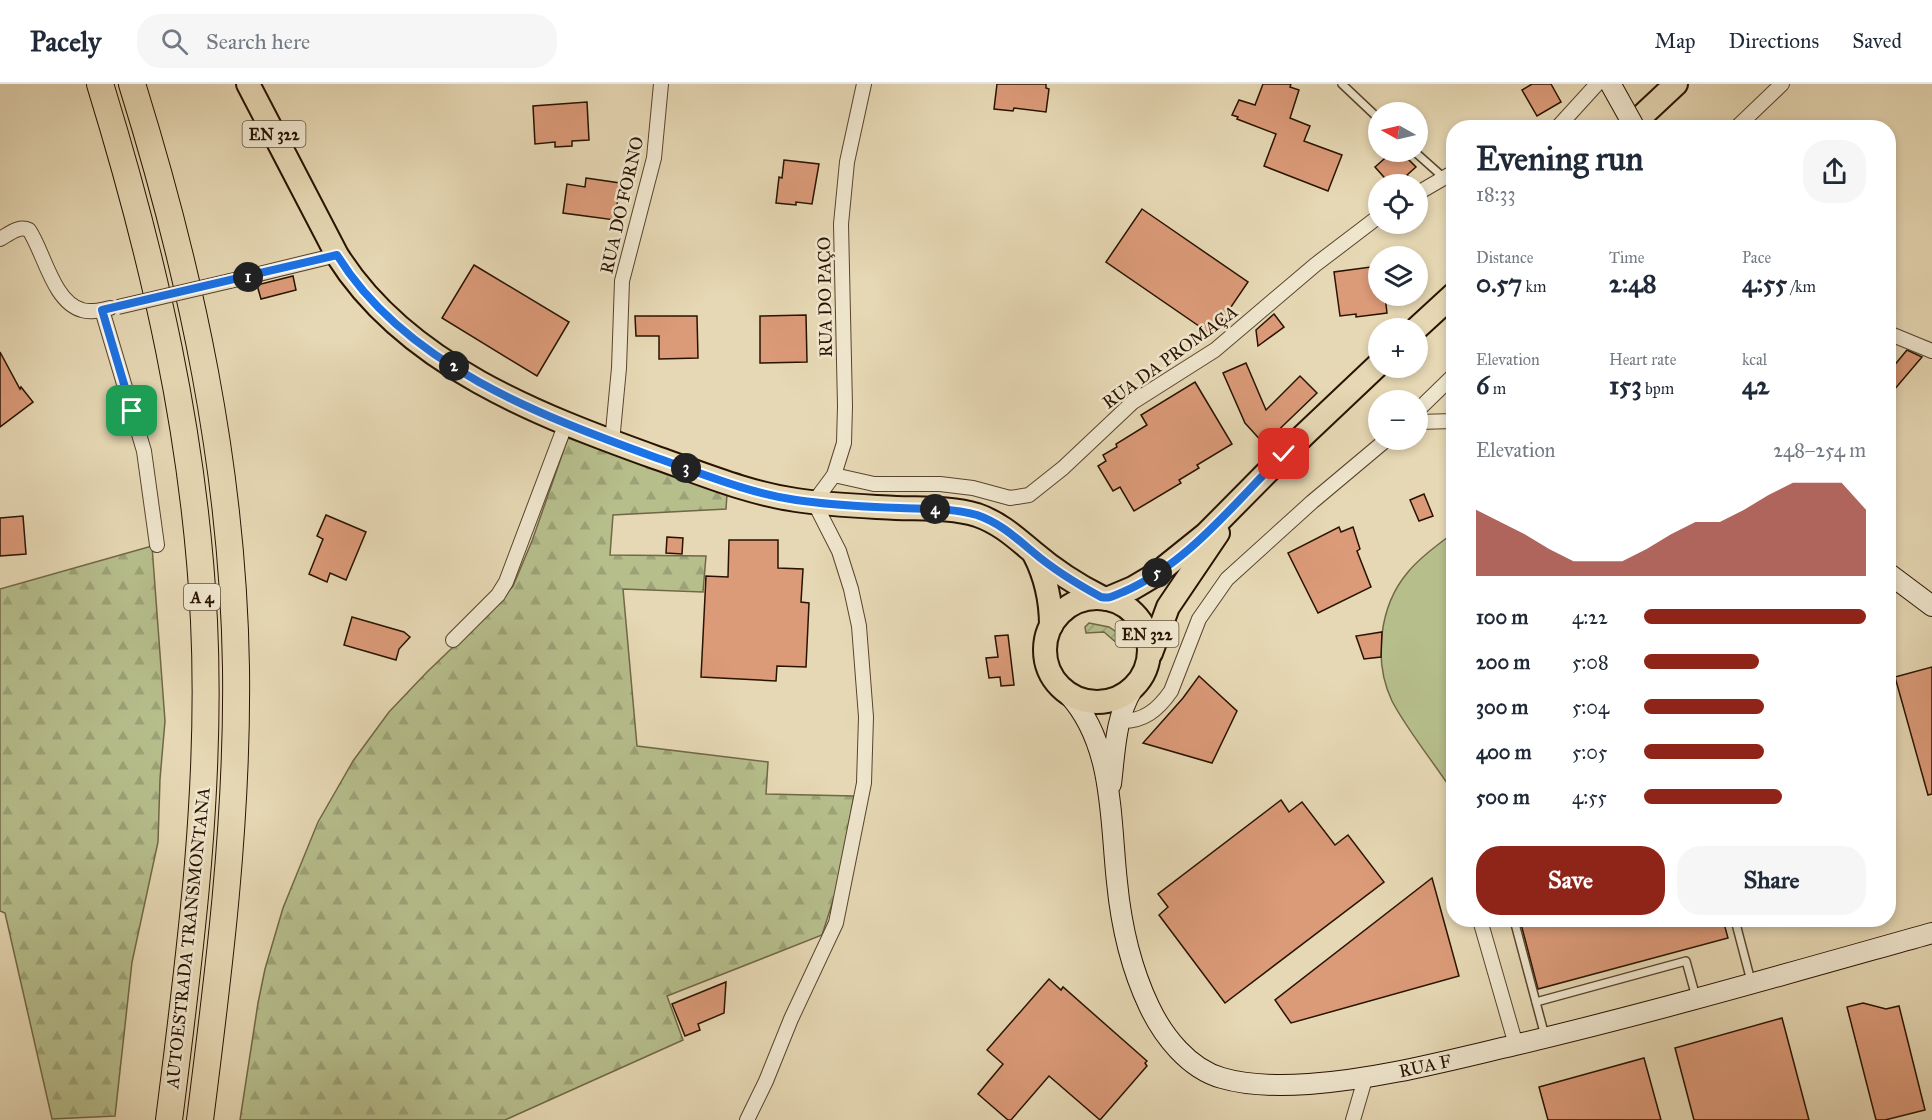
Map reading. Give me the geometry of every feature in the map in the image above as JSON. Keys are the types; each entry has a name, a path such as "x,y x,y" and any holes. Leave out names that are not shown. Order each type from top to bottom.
{"highway":[{"name":"AUTOESTRADA TRANSMONTANA","path":"99,84 135,201 169,342 191,479 204,621 204,764 200,835 192,930 169,1120"},
{"name":"AUTOESTRADA TRANSMONTANA","path":"132,84 174,232 209,390 222,483 233,597 236,691 232,810 221,951 200,1120"}],"main road":[{"name":"EN 322","path":"248,84 337,255 354,281 379,309 423,344 484,386 612,442 758,493 847,506 940,509 974,514 987,519 1006,529 1033,552 1079,585 1125,606 1141,622 1149,638 1150,654"},
{"path":"1638,120 1676,84"},
{"path":"1428,318 1446,301"},
{"name":"EN 322","path":"1068,694 1057,684 1049,671 1045,656 1046,641 1051,626 1060,614 1072,604 1086,598 1104,598 1133,588 1155,575 1206,534 1266,472 1368,375"},
{"name":"EN 322","path":"1132,690 1141,680 1147,668 1168,607 1238,503"},
{"name":"EN 322","path":"1033,552 1047,587 1051,626"},
{"path":"1068,694 1084,701 1101,703 1118,699 1132,690"}],"street":[{"name":"RUA DO FORNO","path":"612,442 619,368 622,281 654,158 661,84"},
{"name":"RUA DO PAÇO","path":"814,502 834,475 842,454 845,431 841,247 843,202 847,162 864,84"},
{"path":"1564,120 1597,84"},
{"path":"1611,84 1631,120"},
{"path":"1744,120 1782,84"},
{"path":"1428,187 1446,176"},
{"name":"RUA DA PROMAÇA","path":"834,475 874,484 940,484 973,488 1010,498 1029,495 1063,468 1133,402 1215,350 1315,265 1368,225"},
{"path":"0,239 20,228 29,230 56,286 68,302 83,311 118,307 337,255"},
{"path":"102,310 144,451 157,545"},
{"path":"1896,336 1932,351"},
{"path":"1428,400 1446,383"},
{"path":"1428,422 1446,421"},
{"path":"453,640 495,598 507,582 566,423"},
{"path":"1120,721 1130,722 1148,716 1165,700 1171,691 1199,619 1227,579 1312,502 1374,450"},
{"path":"747,1120 766,1081 790,1019 834,930 842,900 864,783 866,717 859,626 841,557 814,502"},
{"path":"1896,579 1932,606"},
{"path":"1110,798 1120,721 1132,690"},
{"path":"1068,694 1082,710 1093,732 1110,798"},
{"name":"RUA F","path":"1110,798 1117,886 1129,948 1142,990 1160,1026 1172,1042 1194,1064 1206,1072 1231,1081 1294,1085 1365,1079 1545,1038 1932,933"},
{"path":"1482,927 1516,1045"},
{"path":"1353,1120 1365,1079"}],"lane":[{"path":"1342,84 1368,109"},
{"path":"1428,161 1446,174"},
{"path":"1516,927 1545,1038"},
{"path":"1737,927 1752,983"},
{"path":"1536,1002 1686,961 1696,998"}],"green space":[{"path":"568,438 727,494 726,509 613,515 610,555 706,556 703,592 623,589 637,746 768,762 766,794 854,796 838,885 822,935 667,996 683,1040 505,1120 240,1120 265,969 283,908 318,822 353,761 389,712 496,606 513,586 532,541"},
{"path":"1446,538 1446,782 1405,724 1392,701 1382,669 1382,634 1391,601 1408,572"},
{"path":"152,546 165,721 158,842 132,962 115,1116 52,1119 5,913 0,911 0,589"},
{"path":"1089,623 1109,627 1125,638 1125,645 1119,645 1104,632 1086,633 1085,627"}],"building":[{"path":"997,84 1046,84 1046,88 1049,89 1046,112 1014,108 1013,111 994,109"},
{"path":"1263,84 1291,84 1290,87 1299,90 1290,118 1310,126 1304,141 1342,155 1328,191 1264,166 1276,134 1232,115 1239,100 1255,105"},
{"path":"1532,84 1551,84 1561,102 1537,116 1522,90"},
{"path":"587,102 589,140 572,141 572,146 555,147 555,142 535,144 533,106"},
{"path":"784,160 819,164 812,204 776,203 779,177 782,178"},
{"path":"1381,162 1411,162 1416,167 1408,174 1381,174 1375,167"},
{"path":"586,178 620,183 615,220 563,213 567,184 585,187"},
{"path":"1142,209 1248,282 1212,335 1106,262"},
{"path":"474,265 569,322 537,376 442,318"},
{"path":"1368,267 1368,306 1386,306 1387,313 1356,317 1356,314 1340,316 1334,272"},
{"path":"293,276 296,290 261,299 257,285"},
{"path":"1274,314 1284,327 1258,346 1256,330"},
{"path":"806,315 807,362 760,363 760,316"},
{"path":"635,316 697,316 698,358 659,359 659,336 636,336"},
{"path":"1907,350 1922,357 1896,388 1896,363"},
{"path":"0,352 20,389 21,387 33,402 0,427"},
{"path":"1246,363 1266,410 1300,376 1317,393 1264,444 1245,423 1223,373"},
{"path":"1195,382 1232,444 1197,465 1199,468 1179,480 1181,483 1134,511 1120,487 1113,491 1098,466 1106,461 1103,455 1147,425 1141,415"},
{"path":"1424,494 1433,516 1419,521 1410,500"},
{"path":"326,515 366,532 346,580 330,573 327,582 309,574 323,539 317,536"},
{"path":"23,516 26,554 0,556 0,518"},
{"path":"1339,527 1341,532 1353,527 1360,549 1357,551 1371,587 1318,613 1288,553"},
{"path":"667,537 683,538 682,554 666,553"},
{"path":"729,540 778,540 778,568 803,569 801,602 809,603 806,667 777,666 776,681 701,677 706,576 728,577"},
{"path":"352,617 404,632 410,637 399,649 396,660 344,645"},
{"path":"1382,632 1381,657 1364,659 1356,636"},
{"path":"1008,635 1014,685 1001,686 1000,677 989,678 986,658 998,657 995,636"},
{"path":"1932,667 1932,794 1928,795 1896,677"},
{"path":"1199,676 1237,711 1212,763 1143,743 1183,698"},
{"path":"1281,800 1289,812 1302,802 1335,845 1348,835 1384,882 1225,1003 1159,915 1168,907 1158,894"},
{"path":"1432,878 1459,976 1291,1023 1275,1000"},
{"path":"1522,927 1725,927 1728,938 1538,989"},
{"path":"1049,979 1061,990 1063,987 1147,1061 1145,1063 1147,1066 1100,1120 1049,1076 1011,1120 1008,1120 978,1094 1003,1064 987,1050"},
{"path":"726,982 724,1013 698,1024 700,1030 685,1036 672,1004"},
{"path":"1863,1003 1886,1009 1899,1006 1925,1110 1876,1120 1847,1007"},
{"path":"1782,1018 1809,1120 1694,1120 1675,1048"},
{"path":"1644,1058 1661,1120 1548,1120 1539,1087"}],"route":[{"path":"132,411 102,310 337,255 354,281 395,323 484,386 537,412 612,442 758,493 847,506 940,509 974,514 1006,529 1066,576 1101,597 1107,598 1148,580 1206,534 1284,454"}]}
